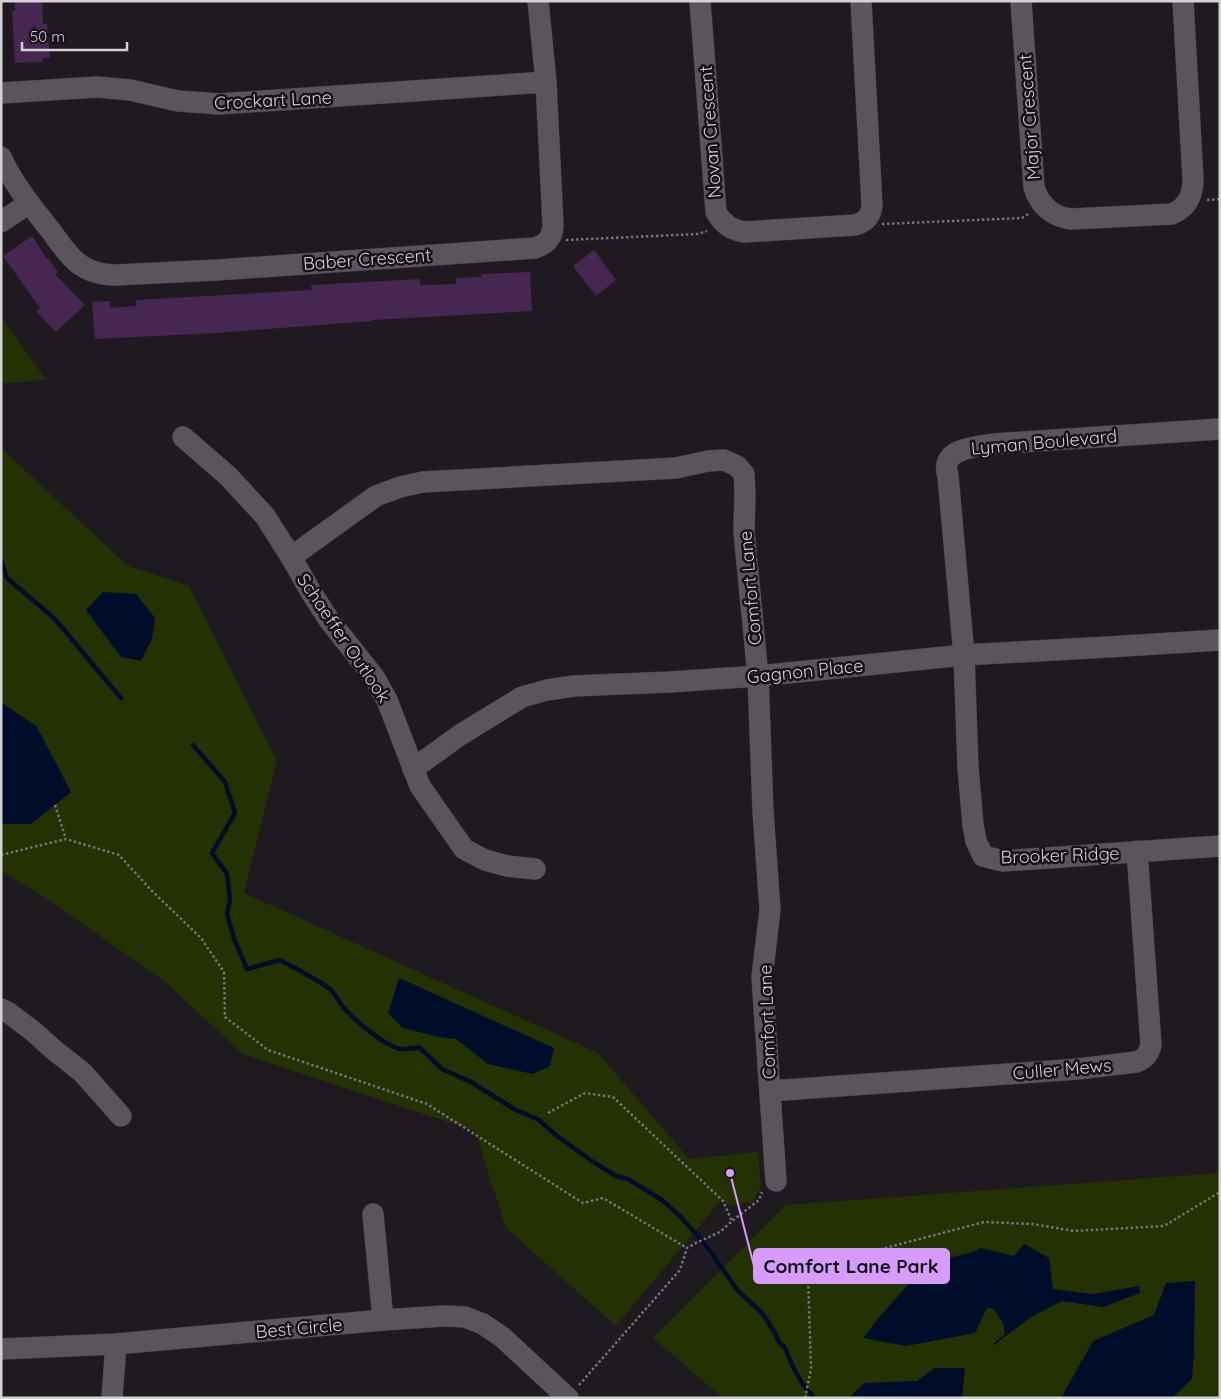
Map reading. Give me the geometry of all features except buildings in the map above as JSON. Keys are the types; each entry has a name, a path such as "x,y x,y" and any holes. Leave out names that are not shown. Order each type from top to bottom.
{"street":[{"path":"538,1 546,82 553,224 552,234 546,242"},
{"name":"Novan Crescent","path":"700,1 716,212 725,224"},
{"path":"725,224 732,229 744,232 855,225 864,222 870,214 872,205 860,1"},
{"name":"Major Crescent","path":"1022,1 1035,191 1042,204 1054,214 1071,219 1172,214 1180,210 1188,202 1193,191 1194,179 1183,1"},
{"name":"Crockart Lane","path":"1,93 97,86 130,90 178,101 219,104 546,82"},
{"name":"Baber Crescent","path":"1,157 29,203 71,257 87,269 106,275 217,270 534,248 546,242"},
{"path":"1,222 29,203"},
{"name":"Lyman Boulevard","path":"964,654 946,469 951,457 956,452 962,449 993,444 1220,428"},
{"name":"Schaeffer Outlook","path":"183,437 228,476 265,516 311,592 374,677 387,700 420,786 464,849 485,860 508,866 535,869"},
{"name":"Comfort Lane","path":"291,557 376,496 400,487 422,482 676,468 708,461 724,460 737,466 744,474 744,532 758,676 763,811 770,910 762,977 776,1182"},
{"name":"Gagnon Place","path":"413,769 460,735 522,697 547,690 574,686 758,676 964,654 1108,648 1220,640"},
{"name":"Brooker Ridge","path":"964,654 968,768 973,825 976,841 983,856 1003,861 1220,846"},
{"name":"Culler Mews","path":"770,1091 1078,1069 1143,1060 1149,1053 1151,1045 1137,851"},
{"path":"1,1009 34,1032 82,1072 121,1116"},
{"path":"373,1214 383,1320"},
{"name":"Best Circle","path":"1,1350 116,1344 383,1320 444,1316 466,1317 483,1324 502,1337 572,1394"},
{"path":"112,1398 116,1344"}],"path":[{"path":"864,222 886,225 1022,218 1042,204"},
{"path":"546,242 698,234 725,224"},
{"path":"54,805 66,839"},
{"path":"1,855 66,839 119,855 152,891 202,938 224,972 225,1017 268,1050 427,1104 583,1203 602,1198 687,1248"},
{"path":"548,1114 585,1093 613,1097 723,1201 732,1221"},
{"path":"572,1394 680,1270 687,1248 720,1232 759,1200 763,1190 776,1182"},
{"path":"806,1398 811,1369 808,1275 874,1251 984,1222 1032,1224 1074,1231 1164,1226 1220,1192"}],"green space":[{"path":"1,316 46,380 1,383"},
{"path":"1,448 128,566 189,586 277,761 244,893 598,1053 689,1159 758,1152 761,1187 753,1202 729,1206 722,1199 616,1326 506,1228 475,1131 243,1054 164,981 47,899 1,871"},
{"path":"1220,1173 1220,1398 723,1398 653,1338 786,1205"}],"water":[{"path":"103,592 136,594 155,618 152,639 141,661 121,657 86,610"},
{"path":"1,702 37,727 71,792 31,824 1,824"},
{"path":"399,978 554,1048 550,1066 533,1074 488,1064 456,1039 403,1028 388,1013"},
{"path":"1024,1244 1049,1258 1053,1289 1093,1294 1139,1286 1140,1293 1103,1307 1062,1301 1031,1317 994,1345 1005,1334 1003,1323 994,1309 987,1308 975,1333 906,1346 863,1338 907,1286 941,1260 981,1248 1014,1256"},
{"path":"1195,1281 1192,1379 1172,1398 1061,1398 1093,1341 1154,1315 1166,1283"},
{"path":"934,1368 965,1368 962,1398 849,1398 864,1383 917,1381"}],"waterway":[{"path":"1,560 7,578 54,618 121,698"},
{"path":"193,745 225,782 235,813 212,853 227,874 230,900 227,913 234,939 247,969 280,960 306,974 330,989 342,1006 355,1019 386,1043 400,1049 420,1048 442,1069 471,1082 514,1109 539,1120 557,1136 592,1161 616,1176 628,1179 662,1200 680,1216 705,1244 738,1291 763,1314 779,1342 785,1348 803,1385 814,1398"}],"place":[{"name":"Comfort Lane Park","path":"730,1173"}]}
